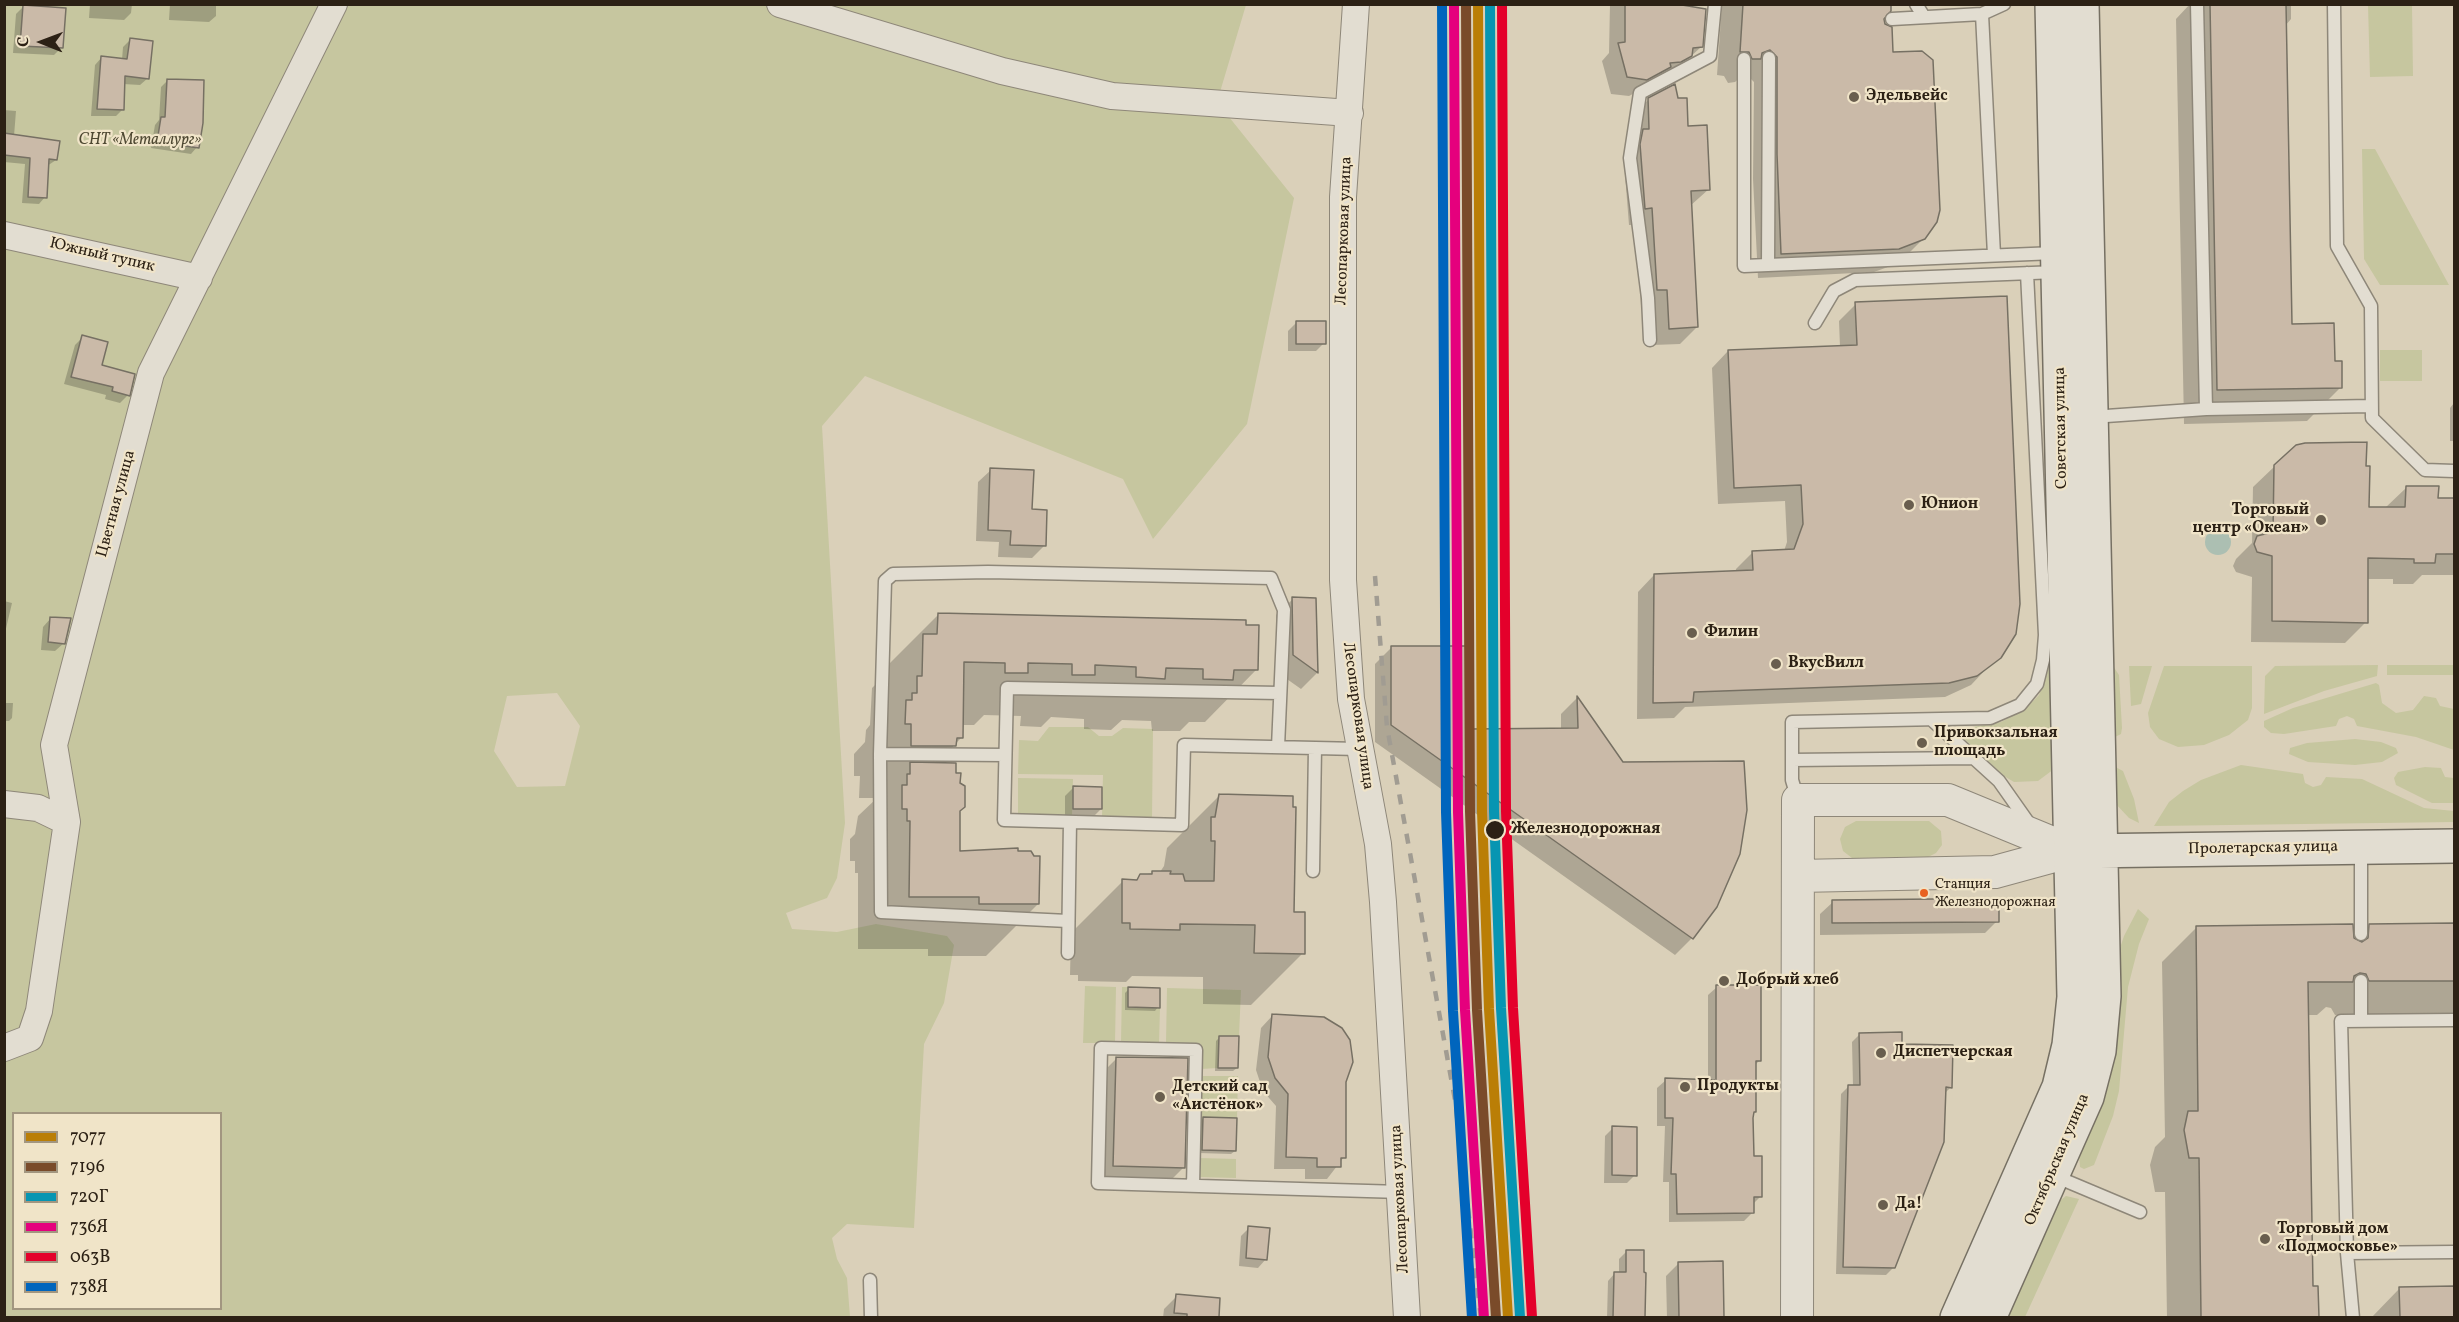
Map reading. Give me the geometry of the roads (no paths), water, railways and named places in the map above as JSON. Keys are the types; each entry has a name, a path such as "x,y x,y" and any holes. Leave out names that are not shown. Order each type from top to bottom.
{"main road":[{"name":"Советская улица","path":"2052,4 2048,266 2087,851"},
{"name":"Советская улица","path":"2082,4 2092,417 2087,851"},
{"name":"Пролетарская улица","path":"2087,851 2454,846"},
{"name":"Октябрьская улица","path":"1989,1317 2087,1097 2099,1051 2104,996 2087,851"},
{"name":"Октябрьская улица","path":"1958,1317 2059,1087 2069,1045 2087,851"}],"street":[{"name":"Цветная улица","path":"4,1048 30,1038 39,1011 67,822 54,745 152,373 334,4"},
{"path":"780,4 1002,71 1112,96 1350,113"},
{"name":"Лесопарковая улица","path":"1356,4 1343,197 1343,580 1346,645 1359,749 1378,844 1407,1317"},
{"name":"Южный тупик","path":"4,235 199,278"},
{"path":"1797,1317 1798,800 1948,800 2040,839 2087,851"},
{"path":"4,804 38,808 67,822"},
{"path":"1995,820 1995,872"},
{"path":"1798,876 1995,872 2087,851"}],"lane":[{"path":"1650,340 1648,298 1630,158 1640,93 1710,56 1714,4"},
{"path":"1916,4 1924,17"},
{"path":"1892,19 1982,14 2004,4"},
{"path":"2197,4 2206,409"},
{"path":"2334,4 2337,246 2371,306 2372,418 2425,470 2454,471"},
{"path":"1982,14 1994,255"},
{"path":"1768,265 1769,58"},
{"path":"1744,59 1744,266 1994,255 2048,266"},
{"path":"1815,323 1834,291 1855,280 2048,266"},
{"path":"1798,800 1792,780 1792,722 1980,719 2010,711 2033,692 2041,674 2045,634 2048,266"},
{"path":"2092,417 2206,409 2372,406"},
{"path":"1068,921 881,912 880,754 885,581 893,574 988,572 1271,578 1284,610 1278,747"},
{"path":"1280,693 1006,688 1004,820 1182,825 1184,745 1359,749"},
{"path":"1932,720 1999,781 2040,839"},
{"path":"1313,871 1315,748"},
{"path":"880,754 1005,755"},
{"path":"1792,760 1973,758"},
{"path":"1068,952 1070,822"},
{"path":"2361,848 2361,934"},
{"path":"2361,981 2361,1021"},
{"path":"2353,1317 2347,1253 2341,1022 2454,1020"},
{"path":"1193,1186 1196,1050 1101,1048 1098,1183 1193,1186 1401,1192"},
{"path":"2052,1175 2140,1212"},
{"path":"2347,1253 2454,1252"},
{"path":"870,1280 871,1317"}],"railway":[{"path":"1375,576 1387,727 1455,1100 1481,1318"}],"place":[{"name":"Эдельвейс","path":"1854,97"},
{"name":"Юнион","path":"1909,505"},
{"name":"Торговый центр «Океан»","path":"2321,520"},
{"name":"Филин","path":"1692,633"},
{"name":"ВкусВилл","path":"1776,664"},
{"name":"Привокзальная площадь","path":"1922,743"},
{"name":"Железнодорожная","path":"1495,830"},
{"name":"Станция Железнодорожная","path":"1924,893"},
{"name":"Добрый хлеб","path":"1724,981"},
{"name":"Диспетчерская","path":"1881,1053"},
{"name":"Продукты","path":"1685,1087"},
{"name":"Детский сад «Аистёнок»","path":"1160,1097"},
{"name":"Да!","path":"1883,1205"},
{"name":"Торговый дом «Подмосковье»","path":"2265,1239"}],"park label":[{"name":"СНТ «Металлург»","path":"140,141"}]}
